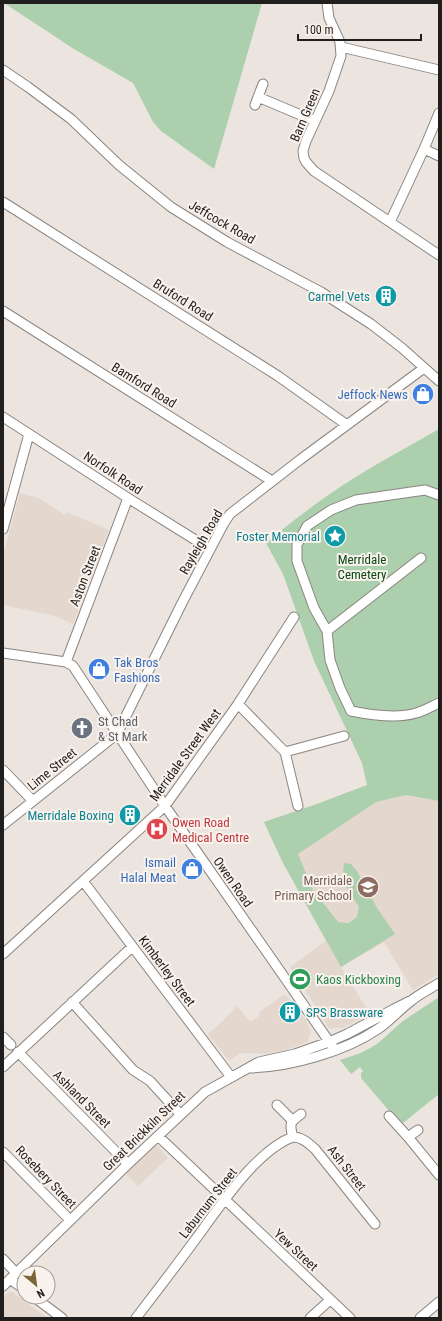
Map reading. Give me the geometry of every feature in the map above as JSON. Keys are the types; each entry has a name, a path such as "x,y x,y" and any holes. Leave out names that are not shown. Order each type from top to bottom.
{"street":[{"path":"327,3 329,18 341,47 439,70"},
{"name":"Barn Green","path":"341,47 341,56 332,84 303,151 304,158 314,171 439,255"},
{"name":"Jeffcock Road","path":"3,70 71,119 119,165 171,207 227,242 327,295 371,324 402,348 439,381"},
{"path":"263,84 257,101 315,121"},
{"path":"390,222 439,113"},
{"path":"424,149 439,156"},
{"name":"Bruford Road","path":"3,202 278,376 347,425"},
{"name":"Bamford Road","path":"3,311 272,481"},
{"name":"Rayleigh Road","path":"117,734 210,550 230,514 424,368"},
{"name":"Norfolk Road","path":"3,417 210,550"},
{"path":"3,529 29,434"},
{"path":"439,495 425,490 356,500 331,510 307,526 297,545 297,561 314,608 327,632 330,660 340,688 351,711 370,715 393,716 415,714 439,703"},
{"name":"Aston Street","path":"66,662 128,498"},
{"path":"327,632 421,558"},
{"name":"Merridale Street West","path":"3,954 165,806 238,704 294,617"},
{"path":"3,653 66,662"},
{"name":"Owen Road","path":"66,662 73,666 165,806 332,1046"},
{"path":"238,704 285,752 298,806"},
{"name":"Lime Street","path":"3,825 117,734"},
{"path":"285,752 344,736"},
{"path":"3,770 33,801"},
{"name":"Kimberley Street","path":"83,881 231,1077"},
{"path":"3,1067 132,947"},
{"name":"Great Brickkiln Street","path":"3,1286 180,1114 205,1092 259,1062 332,1046 347,1034 410,1002 439,983"},
{"path":"72,1002 133,1070 150,1081 180,1114"},
{"path":"3,1037 11,1045"},
{"name":"Ashland Street","path":"18,1052 128,1164"},
{"path":"277,1105 292,1120"},
{"path":"292,1137 290,1127 292,1120 301,1114"},
{"path":"389,1116 439,1175"},
{"path":"408,1137 418,1130"},
{"name":"Yew Street","path":"158,1136 350,1318"},
{"name":"Laburnum Street","path":"136,1318 225,1200 262,1158 286,1139 292,1137"},
{"name":"Ash Street","path":"292,1137 298,1137 315,1149 375,1224"},
{"name":"Rosebery Street","path":"3,1152 70,1220"},
{"path":"3,1259 16,1280"},
{"path":"310,1318 330,1300"},
{"path":"420,1318 439,1302"},
{"path":"45,1305 62,1318"}],"shaded area":[{"path":"20,493 39,498 65,515 67,512 109,530 73,624 55,616 3,605 3,555"},
{"name":"Merridale Primary School","path":"367,785 376,802 406,795 439,801 439,974 413,990 384,942 341,967 370,1014 343,1028 329,1028 290,967 326,941 283,863 264,822"},
{"path":"285,994 306,1020 311,1031 308,1042 289,1049 268,1054 240,1053 229,1061 208,1034 237,1006 251,1022 260,1015 259,1012"},
{"path":"156,1144 168,1158 138,1186 125,1173"},
{"path":"12,1292 16,1295 16,1305 30,1305 48,1318 3,1318 3,1297"}],"green space":[{"path":"4,3 262,3 214,169 161,131 153,122 133,83 74,49"},
{"name":"Merridale Cemetery","path":"439,429 439,801 406,795 376,802 298,854 313,890 338,922 349,923 357,917 359,907 346,887 343,871 344,863 351,864 357,871 377,908 395,934 341,967 283,863 264,822 367,785 362,763 314,661 283,574 266,543 304,512 344,484"},
{"path":"439,997 439,1094 403,1123 393,1112 391,1113 361,1078 361,1073 363,1071 360,1067 351,1074 340,1060 361,1053 377,1044 403,1021"}],"place":[{"name":"Carmel Vets","path":"386,296"},
{"name":"Jeffock News","path":"423,394"},
{"name":"Foster Memorial","path":"335,536"},
{"name":"Tak Bros Fashions","path":"99,669"},
{"name":"St Chad & St Mark","path":"82,728"},
{"name":"Merridale Boxing","path":"130,815"},
{"name":"Owen Road Medical Centre","path":"157,829"},
{"name":"Ismail Halal Meat","path":"192,869"},
{"name":"Merridale Primary School","path":"368,887"},
{"name":"Kaos Kickboxing","path":"300,979"},
{"name":"SPS Brassware","path":"290,1012"}]}
